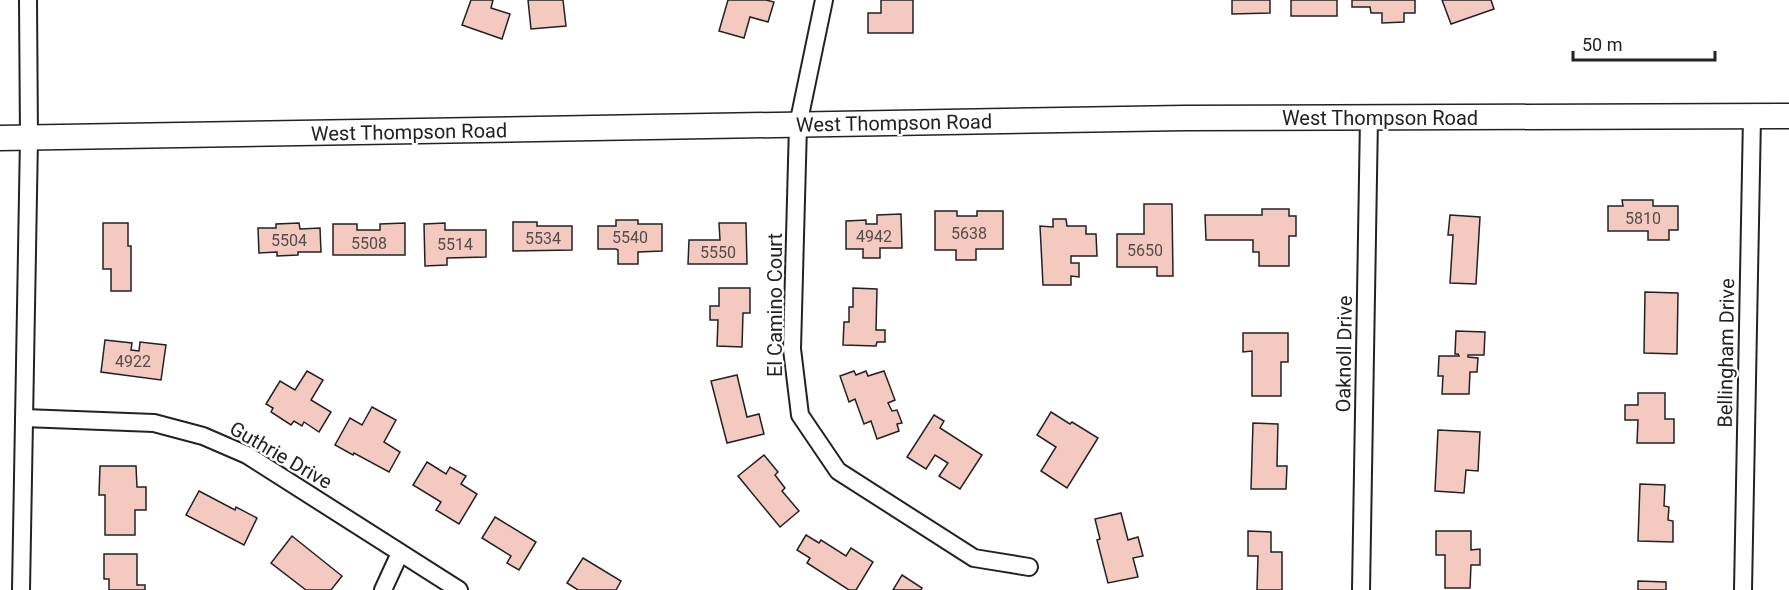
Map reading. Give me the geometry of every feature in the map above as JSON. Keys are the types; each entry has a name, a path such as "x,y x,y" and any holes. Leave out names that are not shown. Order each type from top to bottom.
{"main road":[{"name":"West Thompson Road","path":"0,138 1184,118 1789,116"}],"street":[{"path":"21,590 29,138 27,0"},
{"name":"El Camino Court","path":"824,0 798,125 792,349 800,415 838,471 974,558 1029,567"},
{"name":"Bellingham Drive","path":"1743,590 1752,117"},
{"name":"Oaknoll Drive","path":"1361,590 1369,118"},
{"name":"Guthrie Drive","path":"24,418 154,423 203,436 247,455 459,590"},
{"path":"383,590 400,553"}],"building":[{"path":"471,0 493,0 491,8 510,14 502,39 462,25"},
{"path":"528,0 563,0 566,26 531,29"},
{"path":"728,0 774,2 768,22 750,17 744,38 719,31"},
{"path":"881,0 913,0 913,33 868,33 868,13 881,13"},
{"path":"1232,0 1270,0 1270,13 1232,14"},
{"path":"1291,0 1337,0 1337,16 1291,16"},
{"path":"1352,0 1415,0 1415,13 1404,13 1404,22 1382,23 1382,13 1371,13 1370,7 1352,7"},
{"path":"1442,0 1491,0 1494,9 1451,24"},
{"path":"1622,200 1653,200 1653,206 1678,206 1678,230 1669,230 1669,240 1648,240 1648,231 1608,231 1608,206 1623,206"},
{"path":"1144,204 1172,204 1173,276 1157,276 1157,267 1117,267 1117,234 1144,234"},
{"path":"1262,209 1289,209 1289,216 1296,216 1296,236 1289,236 1289,266 1259,266 1259,252 1253,252 1253,240 1206,240 1205,215 1262,215"},
{"path":"935,211 957,211 957,216 977,216 977,211 1003,211 1003,249 976,249 976,260 956,260 956,250 935,250"},
{"path":"901,214 902,248 880,248 880,258 863,258 863,249 846,249 846,221 866,220 866,224 877,224 877,215"},
{"path":"1450,215 1480,217 1476,284 1450,283 1453,235 1448,235"},
{"path":"1053,219 1066,219 1067,226 1086,226 1086,234 1096,234 1097,256 1071,256 1071,263 1079,263 1079,277 1071,276 1071,285 1043,285 1040,226 1053,227"},
{"path":"616,220 638,220 638,224 662,224 662,251 638,252 638,264 618,264 618,250 598,249 598,226 616,226"},
{"path":"513,222 537,222 537,226 572,226 572,250 513,251"},
{"path":"103,223 128,223 128,246 131,246 131,291 111,291 111,269 103,269"},
{"path":"299,223 300,229 320,228 321,252 298,252 298,255 277,256 277,252 259,253 258,228 276,228 276,224"},
{"path":"405,223 405,255 333,255 333,224 357,224 357,230 380,230 380,224"},
{"path":"445,223 445,230 486,230 486,257 447,258 447,265 425,266 424,224"},
{"path":"719,223 746,223 747,264 688,264 689,240 720,240"},
{"path":"719,288 750,288 750,313 743,313 742,347 717,346 718,320 710,320 710,306 719,306"},
{"path":"853,288 877,289 876,330 885,330 885,342 877,342 876,346 843,345 844,322 849,322 849,307 853,307"},
{"path":"1645,292 1678,293 1677,354 1644,353"},
{"path":"1456,331 1485,332 1484,355 1468,355 1468,357 1478,358 1477,372 1470,372 1469,394 1442,394 1443,376 1438,376 1439,356 1459,356 1455,354"},
{"path":"1243,333 1288,333 1288,362 1281,362 1281,396 1252,396 1252,351 1243,352"},
{"path":"105,340 132,343 131,350 139,351 140,342 166,345 161,380 101,372"},
{"path":"307,371 323,380 311,400 331,412 319,432 304,422 302,426 294,421 291,425 271,412 273,408 266,404 280,381 295,390"},
{"path":"854,371 856,375 866,371 868,376 884,371 895,400 888,403 892,411 897,410 902,423 897,424 899,431 877,439 871,421 864,424 855,399 849,402 840,376"},
{"path":"737,375 747,417 759,414 764,434 727,443 711,381"},
{"path":"1638,393 1665,393 1665,419 1674,419 1674,443 1637,443 1638,420 1625,420 1625,405 1638,405"},
{"path":"372,407 396,420 384,442 400,452 389,472 335,445 350,418 362,425"},
{"path":"1051,412 1098,438 1067,488 1041,471 1056,447 1037,435"},
{"path":"934,415 944,421 940,428 982,455 960,489 939,476 948,463 935,455 926,469 907,457"},
{"path":"1253,423 1278,424 1277,466 1287,466 1286,489 1251,489"},
{"path":"1438,430 1480,432 1478,471 1466,470 1464,493 1435,491"},
{"path":"764,455 778,472 775,475 785,488 782,491 799,511 780,527 738,476"},
{"path":"427,462 446,474 450,467 466,476 461,484 477,494 459,524 436,510 441,502 413,485"},
{"path":"100,466 136,466 137,487 146,487 146,510 135,510 135,535 105,535 105,495 99,495"},
{"path":"1640,484 1665,485 1664,506 1669,507 1668,520 1673,521 1673,542 1638,541"},
{"path":"199,491 235,510 236,507 257,518 244,545 186,515"},
{"path":"1121,513 1128,540 1138,537 1143,556 1133,558 1138,577 1108,583 1097,540 1100,539 1095,519"},
{"path":"495,517 536,542 519,570 507,563 511,556 482,538"},
{"path":"1248,531 1271,532 1271,552 1282,552 1282,590 1257,590 1258,556 1248,556"},
{"path":"1436,531 1471,531 1471,550 1480,549 1480,565 1471,565 1470,588 1445,588 1445,555 1436,555"},
{"path":"806,535 819,543 821,540 846,556 851,548 873,562 856,590 849,590 807,563 810,558 797,550"},
{"path":"292,536 342,576 331,590 306,590 271,563"},
{"path":"104,554 137,554 137,585 145,585 145,590 109,590 109,579 104,579"},
{"path":"583,558 621,581 616,590 578,590 567,583"},
{"path":"902,575 922,588 921,590 893,590"},
{"path":"1638,581 1666,582 1666,590 1638,590"}]}
